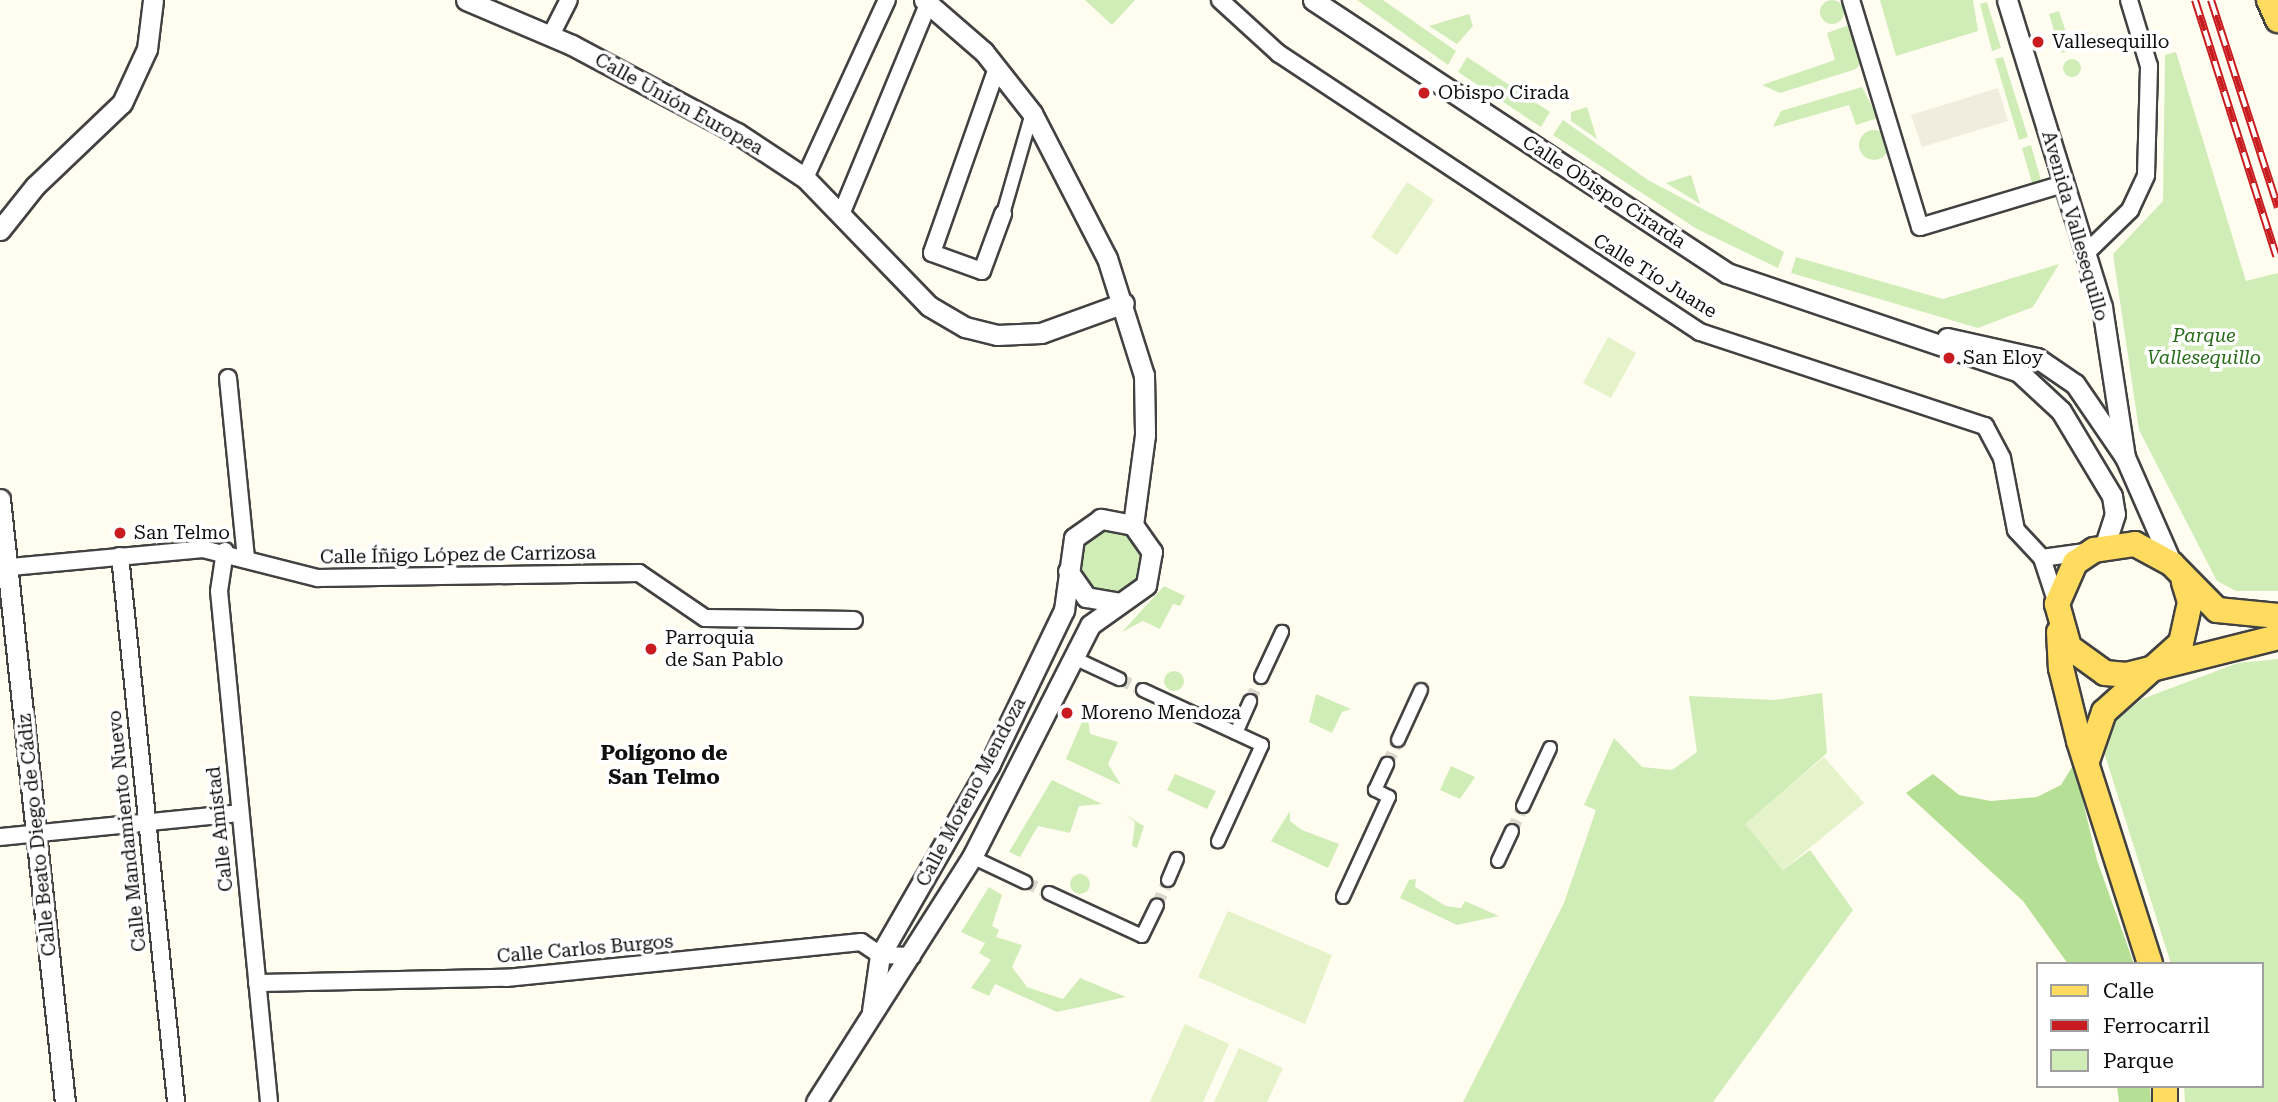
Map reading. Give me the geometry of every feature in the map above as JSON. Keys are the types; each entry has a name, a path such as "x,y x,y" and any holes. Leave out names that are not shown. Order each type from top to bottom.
{"main road":[{"path":"2270,0 2278,20"},
{"name":"Calle Obispo Cirarda","path":"2099,548 2135,544 2178,573 2217,610 2278,615"},
{"path":"2099,548 2063,582 2058,615 2061,668 2088,758 2111,854 2149,962"},
{"name":"Calle Obispo Cirarda","path":"2088,758 2104,712 2181,643 2190,602 2178,573"},
{"path":"2058,615 2068,647 2094,668 2127,676 2278,637"}],"street":[{"name":"Calle Unión Europea","path":"466,0 551,35 710,118 805,178 842,212 929,306 965,327 997,335 1041,333 1124,303"},
{"path":"551,35 569,0"},
{"path":"805,178 887,0"},
{"name":"Calle Tío Juane","path":"1220,0 1278,53 1699,332 1985,426 2002,458 2016,530 2042,558 2058,615"},
{"name":"Calle Obispo Cirarda","path":"1313,0 1727,273 1919,335 2019,372 2043,390 2115,503 2099,548"},
{"path":"1851,0 1920,227 2063,184"},
{"name":"Avenida Vallesequillo","path":"2007,0 2102,307 2125,457"},
{"path":"2086,253 2130,211 2146,175 2149,66 2129,0"},
{"path":"0,230 35,186 122,103 146,49 151,1"},
{"path":"842,212 926,2 997,68 1032,113 1124,303 1146,401 1134,500 1126,522"},
{"path":"997,68 932,253 982,271 1003,214 1032,113"},
{"name":"Calle Obispo Cirarda","path":"1919,335 2005,347 2056,369 2090,402 2125,457 2178,573"},
{"path":"228,378 246,557"},
{"name":"Calle Beato Diego de Cádiz","path":"0,499 5,568 38,834 65,1102"},
{"name":"Calle Moreno Mendoza","path":"816,1102 872,1011 912,956 972,857 1090,625 1146,585 1152,569 1146,537 1126,522 1085,526 1067,553 1064,610 1033,677 880,955 872,1011"},
{"path":"2042,558 2099,548"},
{"name":"Calle Íñigo López de Carrizosa","path":"5,568 120,556 225,551 318,578 639,573 705,618 855,620"},
{"name":"Calle Amistad","path":"225,551 219,591 269,1102"},
{"name":"Calle Mandamiento Nuevo","path":"120,556 176,1102"},
{"path":"1068,570 1086,597 1119,603"},
{"path":"1261,677 1282,632"},
{"path":"1074,658 1119,678"},
{"path":"1143,690 1262,745 1218,841"},
{"path":"1398,740 1421,690"},
{"path":"1236,733 1250,701"},
{"path":"1523,806 1550,748"},
{"path":"1343,897 1389,797 1375,790 1387,764"},
{"path":"0,838 239,813"},
{"path":"1498,861 1512,831"},
{"path":"972,857 1025,882"},
{"path":"1168,880 1177,859"},
{"path":"1049,893 1142,936 1157,905"},
{"name":"Calle Carlos Burgos","path":"257,983 540,975 861,943 880,955 912,956"}],"green space":[{"path":"1085,0 1135,0 1112,25"},
{"path":"1357,0 1383,0 1456,51 1448,65"},
{"path":"1832,0 1841,3 1844,12 1841,21 1832,24 1823,21 1820,12 1823,3"},
{"path":"1880,0 1973,0 1978,31 1896,56"},
{"path":"1987,2 2001,48 1992,51 1980,4"},
{"path":"2059,11 2072,50 2061,53 2049,14"},
{"path":"1469,14 1473,26 1457,44 1429,26"},
{"path":"1849,25 1861,63 1856,69 1780,93 1762,85 1835,60 1827,33"},
{"name":"Parque Vallesequillo","path":"2176,52 2246,281 2278,273 2278,591 2236,591 2217,581 2139,430 2113,254 2163,201 2165,55"},
{"path":"1467,57 1550,112 1541,127 1458,72"},
{"path":"2003,57 2028,137 2019,140 1995,59"},
{"path":"2072,59 2078,62 2081,68 2078,74 2072,77 2066,74 2063,68 2066,62"},
{"path":"1862,87 1878,118 1856,125 1849,105 1773,127 1781,111"},
{"path":"1587,107 1597,139 1571,121 1571,112"},
{"path":"1563,120 1648,180 1784,252 1778,268 1697,229 1553,135"},
{"path":"1874,130 1885,134 1889,145 1885,156 1874,160 1863,156 1859,145 1863,134"},
{"path":"2031,145 2041,180 2032,183 2022,148"},
{"path":"1691,175 1700,204 1666,183"},
{"path":"1407,182 1434,200 1397,255 1371,237"},
{"path":"1796,257 1943,299 2059,264 2033,307 1978,328 1791,273"},
{"path":"1608,337 1636,353 1611,398 1583,383"},
{"path":"1104,529 1116,529 1133,538 1140,549 1140,573 1133,584 1116,593 1104,593 1092,588 1083,579 1078,567 1078,555 1083,543 1092,534"},
{"path":"1164,586 1185,596 1180,606 1173,604 1160,629 1143,621 1122,632"},
{"path":"2278,659 2278,1102 2185,1102 2184,1088 2264,1088 2264,962 2170,962 2102,746 2111,724 2142,699 2238,663"},
{"path":"1174,671 1181,674 1184,681 1181,688 1174,691 1167,688 1164,681 1167,674"},
{"path":"1822,693 1827,753 1746,824 1783,870 1810,850 1853,910 1713,1102 1463,1102 1564,903 1596,810 1584,805 1614,738 1642,767 1672,770 1697,752 1689,696 1774,700"},
{"path":"1316,694 1351,709 1342,712 1332,733 1309,722"},
{"path":"1087,710 1090,734 1118,742 1108,764 1121,785 1066,759"},
{"path":"1824,757 1864,803 1783,870 1745,824"},
{"path":"2074,764 2097,860 2133,962 2067,962 2023,901 1906,793 1933,774 1959,795 1991,801 2037,797 2061,785"},
{"path":"1451,766 1475,777 1460,799 1440,790"},
{"path":"1175,774 1216,791 1207,809 1167,790"},
{"path":"1052,780 1102,804 1079,806 1070,833 1038,826 1020,857 1009,852"},
{"path":"1290,811 1290,821 1302,830 1339,844 1328,868 1271,841"},
{"path":"1124,814 1144,826 1137,848 1132,846 1135,822"},
{"path":"1076,874 1084,874 1090,884 1084,894 1076,894 1070,888 1070,880"},
{"path":"1416,879 1415,887 1446,906 1461,908 1465,901 1499,916 1457,925 1400,898 1409,880"},
{"path":"989,887 1002,895 992,926 999,930 996,937 1022,945 1012,967 1027,987 1063,999 1080,978 1126,997 1057,1012 995,984 989,996 971,988 991,960 979,953 985,943 961,932"},
{"path":"1228,911 1332,955 1305,1024 1198,977"},
{"path":"1185,1024 1229,1044 1203,1102 1150,1102"},
{"path":"1239,1048 1283,1068 1267,1102 1214,1102"},
{"path":"2117,1088 2150,1088 2151,1102 2119,1102"}],"shaded area":[{"path":"1998,88 2008,121 1922,147 1911,115"}],"tunnel":[{"path":"1250,701 1261,677"},
{"path":"1119,679 1143,690"},
{"path":"1387,764 1398,740"},
{"path":"1512,831 1523,806"},
{"path":"1157,905 1168,880"},
{"path":"1025,882 1049,893"}],"railway":[{"path":"2195,0 2276,256"},
{"path":"2211,0 2278,207"}],"place":[{"name":"Vallesequillo","path":"2038,42"},
{"name":"Obispo Cirada","path":"1424,93"},
{"name":"San Eloy","path":"1949,358"},
{"name":"San Telmo","path":"120,533"},
{"name":"Parroquia de San Pablo","path":"651,649"},
{"name":"Moreno Mendoza","path":"1067,713"}],"district":[{"name":"Polígono de San Telmo","path":"664,765"}]}
